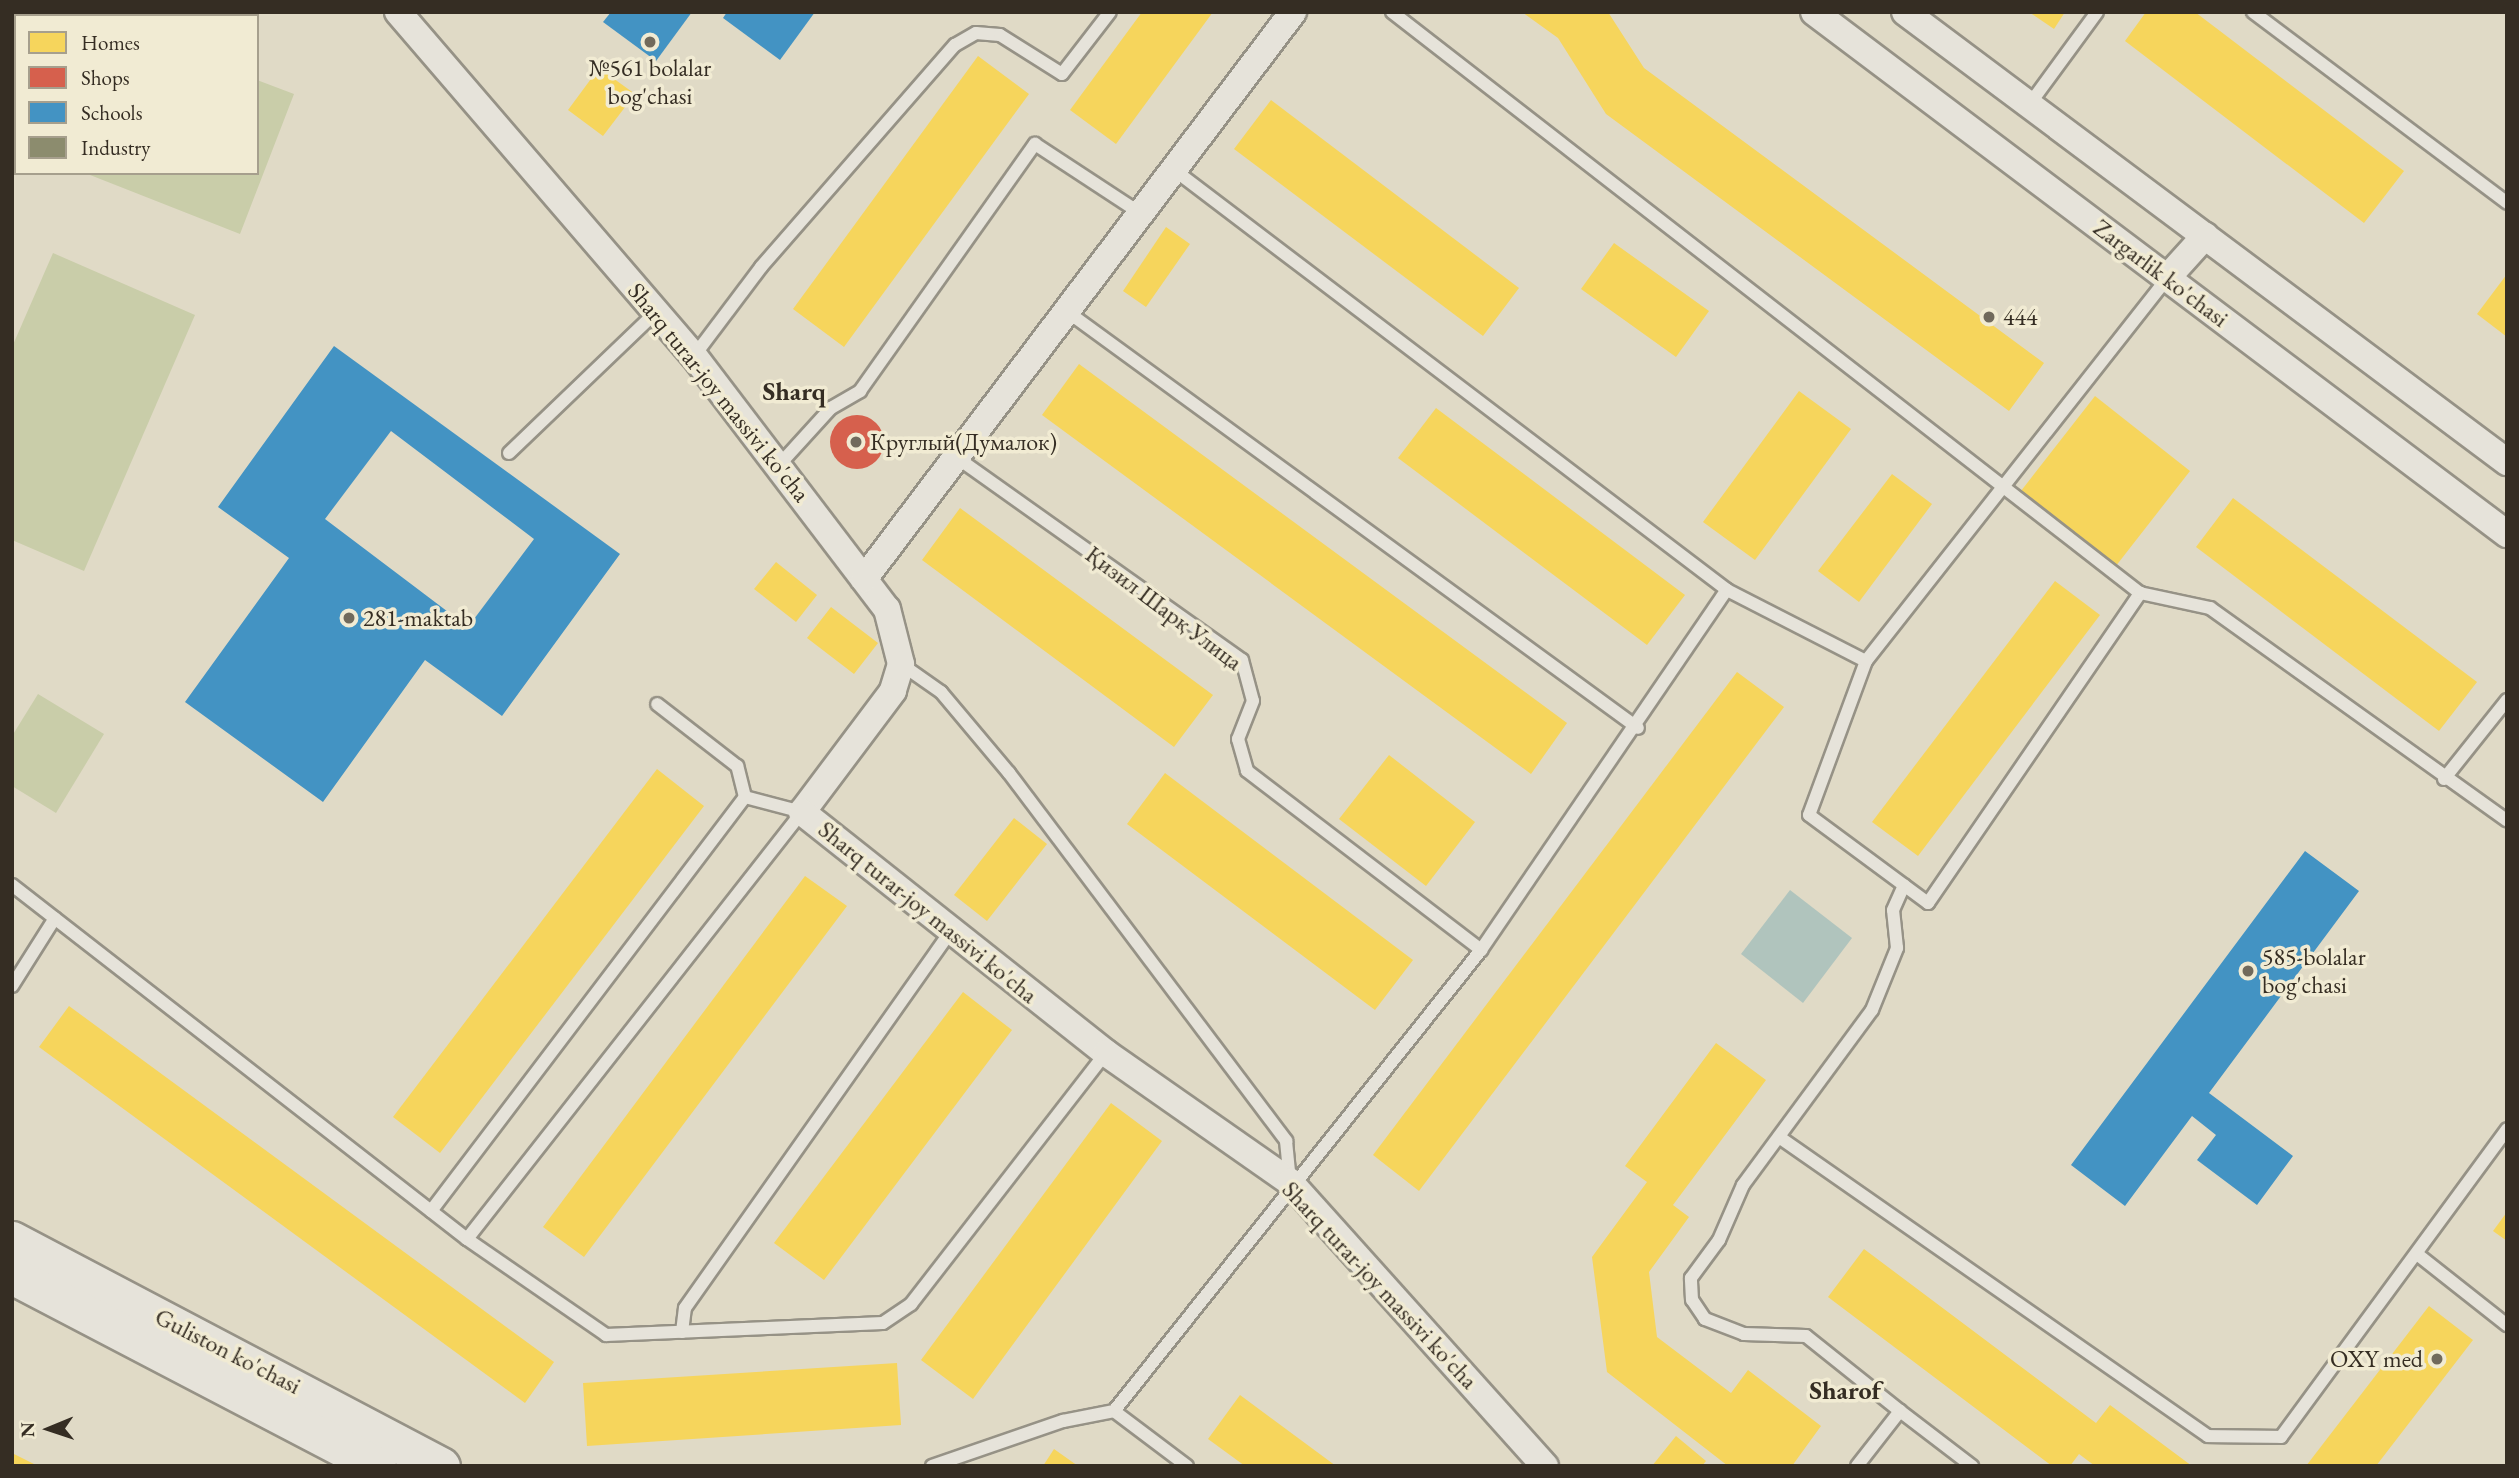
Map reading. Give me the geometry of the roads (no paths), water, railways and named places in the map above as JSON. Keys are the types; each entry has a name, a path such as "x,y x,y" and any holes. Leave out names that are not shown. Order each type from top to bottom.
{"main road":[{"name":"Guliston ko'chasi","path":"12,1240 441,1466"},
{"name":"Guliston ko'chasi","path":"12,1275 377,1466"}],"street":[{"name":"Sharq turar-joy massivi ko'cha","path":"398,12 694,356 780,464 887,610 901,664 893,691 802,812 1106,1053 1290,1182 1545,1466"},
{"path":"864,579 959,459 1137,211 1177,172 1293,12"},
{"name":"Zargarlik ko'chasi","path":"1814,12 2507,534"},
{"path":"1905,12 2507,462"},
{"path":"2167,278 2205,236"}],"lane":[{"path":"694,356 770,257 954,45 976,33 1000,35 1062,74 1110,12"},
{"path":"1392,12 2140,593 2210,608 2444,779 2507,821"},
{"path":"2029,105 2097,12"},
{"path":"2253,12 2507,203"},
{"path":"780,464 831,408 860,391 1035,144 1137,211"},
{"path":"1177,172 1727,590 1866,661"},
{"path":"2140,593 1928,903 1809,815 1866,661 2004,490 2167,278"},
{"path":"1065,310 1637,728"},
{"path":"509,453 656,312"},
{"name":"Қизил Шарқ Улица","path":"959,459 1242,660 1253,701 1238,739 1247,771 1481,950"},
{"path":"932,1466 1063,1421 1114,1412 1290,1182 1481,950 1637,728 1727,590"},
{"path":"901,664 941,692 1009,774 1261,1108 1290,1150 1290,1182"},
{"path":"2444,779 2507,700"},
{"path":"657,704 737,766 745,797"},
{"path":"467,1239 802,812 745,797"},
{"path":"431,1211 745,797"},
{"path":"12,885 467,1239 606,1335 883,1324 911,1304 1106,1053"},
{"path":"1904,885 1893,910 1897,948 1872,1010 1743,1185 1719,1240 1692,1278 1692,1300 1705,1319 1724,1329 1806,1336 1972,1466"},
{"path":"12,986 55,918"},
{"path":"682,1332 685,1308 951,931"},
{"path":"1779,1138 2208,1436 2281,1437 2507,1129"},
{"path":"2417,1254 2507,1325"},
{"path":"1857,1466 1900,1411"},
{"path":"1114,1412 1187,1466"}],"water":[{"path":"1790,890 1852,938 1803,1003 1741,954"}],"place":[{"name":"№561 bolalar bog'chasi","path":"650,42"},
{"name":"444","path":"1989,317"},
{"name":"Круглый(Думалок)","path":"856,442"},
{"name":"281-maktab","path":"349,618"},
{"name":"585-bolalar bog'chasi","path":"2248,971"},
{"name":"OXY med","path":"2437,1359"}],"district":[{"name":"Sharq","path":"794,392"},
{"name":"Sharof","path":"1845,1391"}]}
